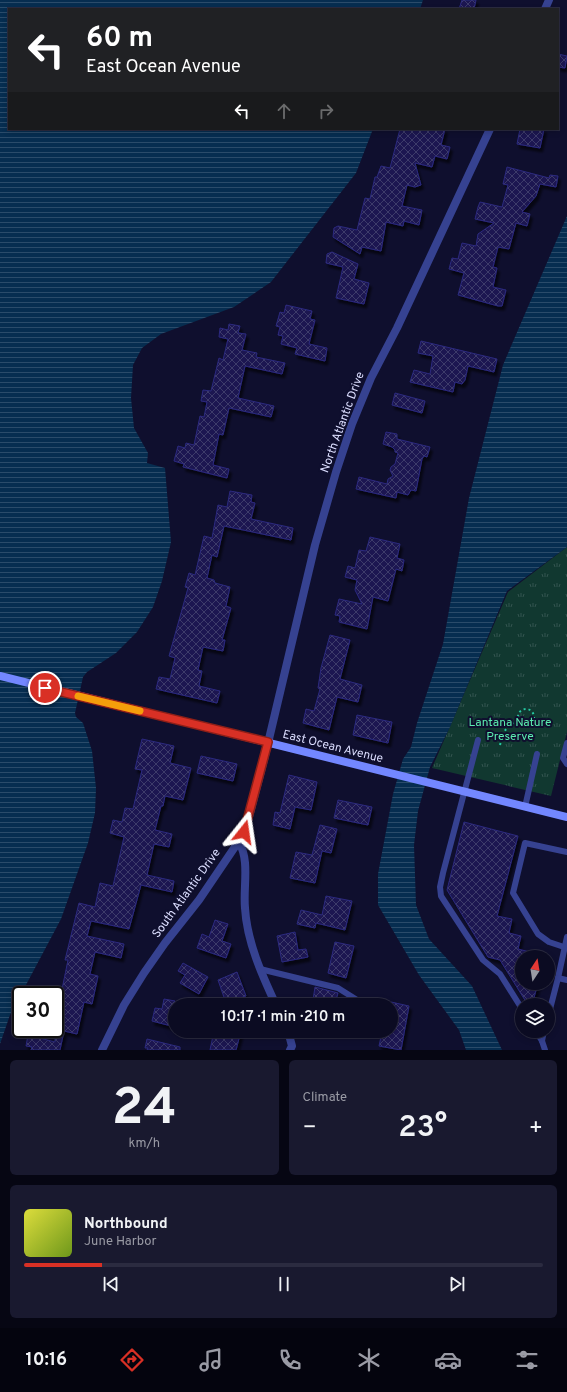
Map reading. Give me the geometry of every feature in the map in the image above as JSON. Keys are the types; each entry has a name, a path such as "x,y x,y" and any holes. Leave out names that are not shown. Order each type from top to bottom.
{"main road":[{"name":"East Ocean Avenue","path":"0,676 567,817"}],"street":[{"name":"North Atlantic Drive","path":"268,742 315,545 336,472 352,424 371,378 397,328 490,130"},
{"name":"South Atlantic Drive","path":"102,1050 124,1005 144,973 199,900 226,857 239,842 246,828 268,742"},
{"path":"239,842 244,851 245,909 249,935 260,969 273,998"},
{"path":"290,1038 293,1049"}],"lane":[{"path":"478,740 441,880 441,896 483,960 500,974 515,998"},
{"path":"567,743 563,758 567,764"},
{"path":"525,807 537,754"},
{"path":"564,947 549,942 538,934 513,893 526,842 567,852"},
{"path":"553,998 567,937"},
{"path":"260,969 338,988 354,998"},
{"path":"558,978 567,980"},
{"path":"540,1038 544,1050"}],"path":[{"path":"527,709 532,713 533,720 530,724 525,725 519,721 519,714 522,710 527,709"},
{"path":"500,745 506,729 513,723 519,721"}],"green space":[{"name":"Lantana Nature Preserve","path":"567,547 567,732 551,796 432,768 508,592"}],"water":[{"path":"0,0 423,0 420,8 8,8 8,130 373,130 356,173 271,282 234,307 161,334 142,348 133,365 131,398 134,428 148,453 147,463 165,468 171,542 162,581 153,607 137,632 116,653 87,672 83,677 75,713 76,717 83,723 92,751 96,788 95,813 88,843 61,919 25,986 12,986 12,1011 0,1044"},
{"path":"567,216 567,547 507,591 450,727 430,767 418,811 414,845 416,905 429,939 472,986 502,1050 466,1050 459,1030 419,975 378,905 378,874 393,794 403,759 411,747 417,723 443,644 469,498 503,365"}],"building":[{"path":"462,0 476,0 474,8 459,8"},
{"path":"559,54 567,56 565,68 559,67"},
{"path":"400,130 445,130 441,145 450,147 447,159 435,156 432,167 415,163 421,185 415,187 407,185 402,206 422,210 419,225 404,221 403,226 386,222 381,251 362,247 360,254 333,237 334,228 338,226 357,230 365,198 370,199 375,177 377,177 381,166 390,168"},
{"path":"520,130 544,130 540,148 517,144"},
{"path":"507,167 549,178 550,175 558,176 556,187 540,184 536,196 522,212 530,214 527,226 516,223 509,249 498,247 493,267 497,268 493,287 506,290 502,306 498,306 458,295 464,273 449,269 452,258 458,259 462,243 476,246 478,234 494,223 475,219 480,202 502,207 508,185 503,184"},
{"path":"332,252 358,264 354,279 369,283 364,304 336,298 343,267 326,263 327,254"},
{"path":"286,305 312,311 310,319 315,320 309,344 327,348 325,361 295,354 297,348 281,344 283,336 278,335 280,327 276,326 280,312 284,313"},
{"path":"229,324 240,326 238,333 246,334 242,350 257,353 256,357 285,363 282,374 245,366 238,398 274,406 271,417 229,408 223,435 219,434 213,465 229,469 227,478 183,467 184,464 174,461 178,446 185,448 186,443 194,445 200,416 204,417 207,402 201,401 203,390 211,391 219,358 223,360 228,339 219,337 220,328 228,330"},
{"path":"421,341 497,359 494,372 468,366 465,380 462,384 455,382 453,392 410,382 414,370 430,374 433,356 418,353"},
{"path":"395,393 425,401 422,413 392,405"},
{"path":"386,432 397,434 397,439 430,447 427,457 424,456 422,459 416,491 411,490 408,495 397,492 396,498 356,489 359,477 387,484 388,479 393,476 390,470 395,464 398,453 395,452 392,447 383,444"},
{"path":"230,491 252,495 251,502 255,503 251,519 293,528 291,540 224,526 217,557 212,555 207,578 214,580 215,583 230,587 226,606 231,608 222,640 225,640 223,651 203,647 198,670 202,671 199,686 220,691 217,703 156,689 159,677 170,679 175,658 169,656 188,588 185,587 189,573 195,575 204,536 212,538 218,505 227,507"},
{"path":"370,537 400,544 397,558 404,560 402,571 396,569 388,601 373,597 367,629 339,622 340,616 335,615 339,599 362,604 355,590 357,580 345,577 348,566 355,568 359,550 366,551"},
{"path":"330,635 350,640 340,679 362,685 358,702 337,697 329,730 303,723 306,709 314,711 320,689 318,688 321,668"},
{"path":"357,715 392,722 388,743 353,735"},
{"path":"142,739 174,746 170,763 191,768 183,800 165,796 155,830 172,834 169,847 154,844 147,875 174,881 172,892 141,885 129,929 91,921 87,936 124,944 121,958 95,952 90,974 98,976 92,1004 84,1002 77,1034 64,1031 64,986 63,986 68,960 65,960 79,903 95,907 100,883 113,886 124,837 110,833 113,820 122,822 125,808 133,809 142,770 135,769"},
{"path":"201,756 237,764 233,781 197,773"},
{"path":"289,775 317,782 311,810 295,807 290,829 273,825 275,812 280,813"},
{"path":"338,800 372,807 368,825 334,818"},
{"path":"464,822 518,836 497,916 512,919 509,933 521,936 518,949 522,950 515,950 515,984 500,960 488,957 447,890"},
{"path":"320,825 337,829 331,853 322,851 315,883 290,878 296,852 312,855"},
{"path":"326,896 352,901 345,930 316,923 315,928 297,924 301,910 322,915"},
{"path":"215,920 228,924 222,941 231,944 226,958 197,948 202,934 209,937"},
{"path":"295,932 298,950 306,949 308,957 282,962 277,936"},
{"path":"335,942 354,946 346,978 328,973"},
{"path":"183,963 208,977 199,994 180,983 185,975 178,971"},
{"path":"237,972 246,996 240,998 224,998 218,980"},
{"path":"315,987 338,993 337,998 313,998"},
{"path":"519,990 536,990 534,998 524,998"},
{"path":"164,999 168,1000 168,1025 152,1021 155,1008 162,1009"},
{"path":"398,1004 409,1006 401,1050 379,1046 381,1038 398,1038"},
{"path":"27,1038 40,1038 55,1042 55,1038 63,1038 60,1050 31,1050 32,1047 26,1046"},
{"path":"213,1038 239,1038 236,1050 210,1050"},
{"path":"147,1039 180,1047 180,1050 147,1050 148,1048 145,1048"}],"slow traffic":[{"path":"78,696 140,711"}],"route":[{"path":"45,688 268,742 244,832"}]}
